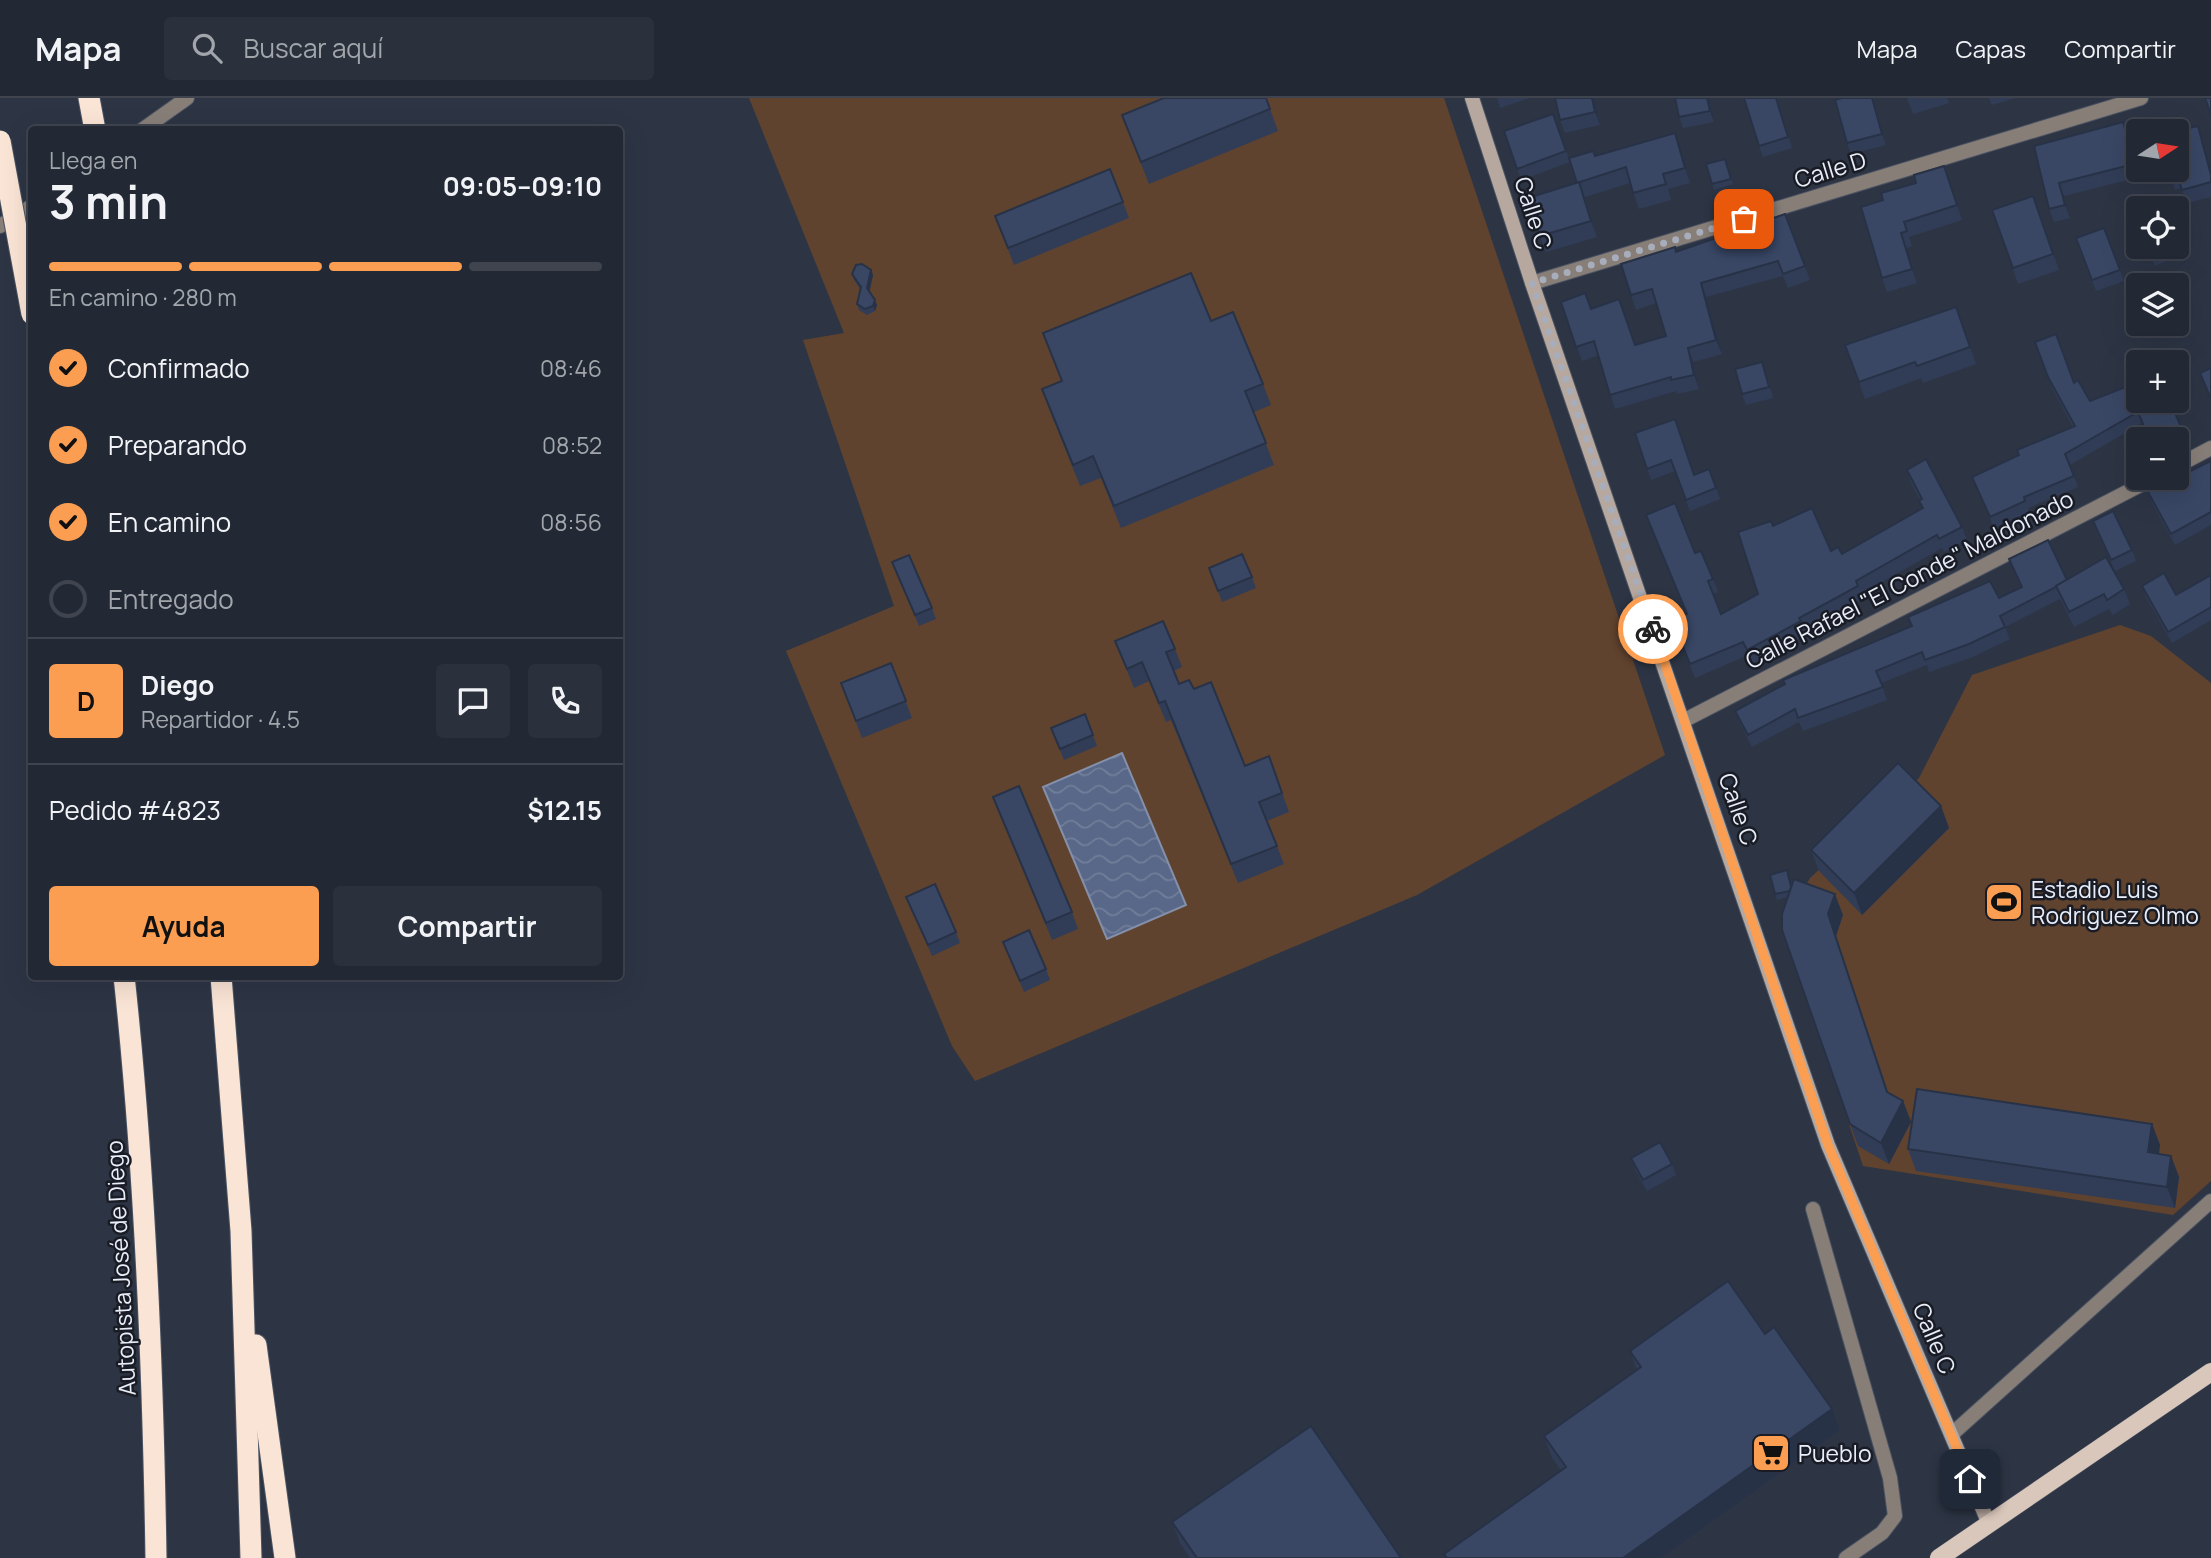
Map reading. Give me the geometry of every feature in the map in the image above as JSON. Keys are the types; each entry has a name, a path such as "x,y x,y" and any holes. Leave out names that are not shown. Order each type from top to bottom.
{"highway":[{"path":"89,98 94,126"},
{"path":"0,141 28,292"},
{"name":"Autopista José de Diego","path":"124,980 134,1070 153,1348 156,1558"},
{"path":"221,980 241,1231 251,1558"},
{"path":"241,1231 285,1558"}],"main road":[{"path":"1939,1558 2211,1372"}],"street":[{"path":"148,126 187,98"},
{"name":"Calle C","path":"1472,98 1532,283 1685,720 1828,1145 1989,1524"},
{"name":"Calle D","path":"1532,283 2141,98"},
{"path":"0,226 28,208"},
{"path":"2189,460 2211,448"},
{"name":"Calle Rafael \"El Conde\" Maldonado","path":"1685,720 2131,490"},
{"path":"1952,1434 2211,1201"},
{"path":"1813,1209 1890,1478 1895,1516 1882,1533 1846,1558"}],"shaded area":[{"path":"749,98 1444,98 1665,755 1417,895 975,1081 952,1046 786,651 894,606 803,340 844,333"},
{"name":"Estadio Luis Rodriguez Olmo","path":"2120,625 2151,636 2211,683 2211,1181 2173,1215 1863,1166 1783,926 1810,878 1919,778 1972,675"}],"water":[{"path":"1122,753 1186,905 1107,939 1043,787"}],"building":[{"path":"1164,98 1266,98 1270,109 1141,162 1122,115"},
{"path":"1555,98 1592,98 1595,112 1560,120"},
{"path":"1675,98 1707,98 1710,111 1679,117"},
{"path":"1744,98 1776,98 1788,137 1759,146"},
{"path":"1872,98 1882,134 1847,143 1835,100"},
{"path":"2205,98 2211,98 2211,115"},
{"path":"1553,114 1566,151 1517,169 1504,131"},
{"path":"2123,122 2126,133 2126,166 2059,183 2065,205 2049,209 2034,146"},
{"path":"2198,126 2211,182 2182,190 2179,182 2189,182 2189,128"},
{"path":"1675,133 1685,168 1663,174 1666,184 1633,193 1626,167 1577,183 1569,158 1593,151 1595,156"},
{"path":"1725,159 1731,179 1712,184 1706,164"},
{"path":"1944,166 1957,205 1904,222 1907,231 1901,233 1912,269 1882,278 1861,207 1883,200 1881,193 1916,183 1914,175"},
{"path":"1110,169 1123,202 1008,248 995,216"},
{"path":"1579,182 1591,221 1540,236 1528,198"},
{"path":"2033,196 2053,254 2013,268 1992,210"},
{"path":"1785,214 1805,266 1783,274 1778,261 1701,283 1716,340 1688,348 1694,375 1671,380 1671,377 1610,395 1594,341 1576,347 1561,302 1585,293 1591,309 1619,299 1635,345 1666,336 1652,289 1631,295 1621,264 1675,247 1676,252"},
{"path":"2104,228 2120,270 2092,280 2076,238"},
{"path":"862,264 871,270 867,288 875,300 873,306 865,309 857,304 861,287 852,274 856,265"},
{"path":"1191,273 1211,321 1233,312 1263,384 1245,391 1266,443 1114,506 1093,456 1073,465 1042,389 1062,381 1043,333"},
{"path":"1956,307 1970,347 1917,366 1915,362 1859,382 1845,345"},
{"path":"2056,334 2074,383 2078,380 2090,401 2126,387 2126,413 2136,413 2065,454 2074,476 2024,497 2025,501 1990,517 1972,477 2019,455 2017,450 2075,426 2048,377 2035,342"},
{"path":"1762,362 1769,387 1742,394 1735,369"},
{"path":"2211,368 2211,399 2200,373"},
{"path":"2138,413 2175,413 2181,427 2144,427"},
{"path":"1675,419 1694,475 1709,469 1716,488 1686,500 1671,460 1647,469 1635,433"},
{"path":"1926,459 1962,527 1939,539 1937,535 1856,581 1858,586 1747,650 1743,642 1690,664 1672,620 1687,614 1646,515 1675,503 1695,553 1701,551 1713,579 1708,581 1721,614 1758,594 1738,532 1771,521 1773,526 1812,508 1831,551 1838,547 1842,554 1923,508 1919,501 1922,499 1907,470"},
{"path":"2211,461 2211,512 2171,534 2148,492 2189,490 2189,472"},
{"path":"2113,511 2132,550 2111,560 2093,521"},
{"path":"2048,540 2067,580 2000,616 2005,627 1925,660 1922,652 1876,671 1883,687 1798,718 1795,709 1748,735 1735,711 1785,684 1783,680 1912,626 1908,617 1990,581 1999,598 2022,587 2009,559"},
{"path":"1242,554 1252,577 1218,591 1209,568"},
{"path":"909,555 932,608 915,615 892,562"},
{"path":"2106,557 2124,589 2107,600 2104,594 2069,612 2056,586"},
{"path":"2164,573 2176,595 2211,575 2211,607 2168,632 2142,586"},
{"path":"1163,621 1175,649 1166,652 1179,684 1189,680 1194,689 1211,682 1245,766 1269,756 1282,793 1259,802 1277,846 1231,864 1165,701 1159,703 1142,662 1127,669 1115,641"},
{"path":"891,663 906,701 856,721 841,683"},
{"path":"1085,714 1093,735 1060,749 1051,728"},
{"path":"1898,763 1941,806 1854,893 1811,850"},
{"path":"1019,786 1072,912 1046,923 993,797"},
{"path":"1787,870 1790,891 1775,894 1770,875"},
{"path":"1794,879 1835,894 1828,914 1887,1092 1903,1101 1881,1143 1850,1124 1782,930 1782,914"},
{"path":"935,884 956,932 928,945 906,897"},
{"path":"1029,930 1046,969 1020,981 1003,942"},
{"path":"1917,1089 2152,1124 2148,1152 2171,1156 2167,1187 1908,1149"},
{"path":"1660,1142 1672,1164 1643,1180 1631,1158"},
{"path":"1728,1281 1765,1334 1774,1327 1832,1409 1623,1558 1447,1558 1444,1554 1566,1467 1544,1436 1641,1367 1630,1351"},
{"path":"1311,1426 1401,1558 1197,1558 1172,1522"}],"way so far":[{"path":"1653,629 1532,283 1744,219"}],"place":[{"name":"Estadio Luis Rodriguez Olmo","path":"2004,902"},
{"name":"Pueblo","path":"1771,1453"}],"route":[{"path":"1653,629 1828,1145 1970,1479"}]}
